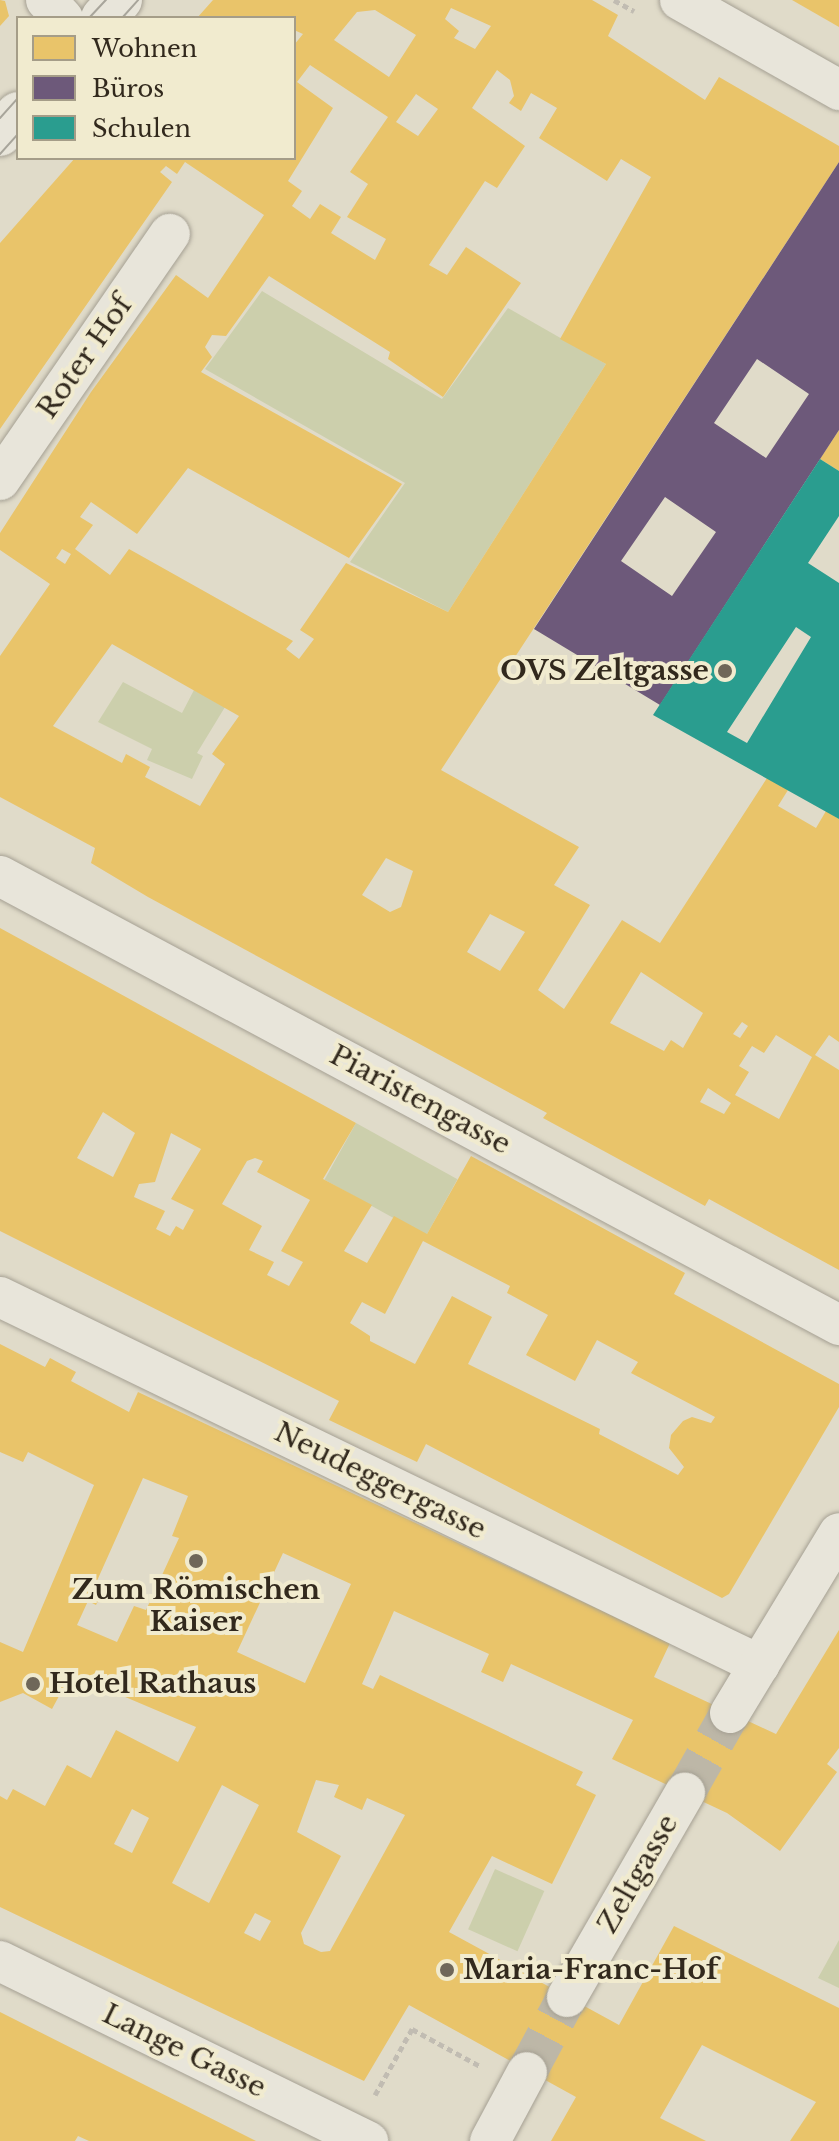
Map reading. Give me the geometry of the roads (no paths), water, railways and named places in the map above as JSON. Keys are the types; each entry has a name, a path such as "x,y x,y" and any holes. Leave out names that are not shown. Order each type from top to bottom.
{"main road":[{"path":"105,16 120,0"},
{"path":"0,134 16,116"}],"street":[{"path":"46,0 61,16"},
{"path":"680,0 839,90"},
{"name":"Roter Hof","path":"0,480 170,234"},
{"name":"Piaristengasse","path":"0,876 839,1325"},
{"name":"Neudeggergasse","path":"0,1297 760,1665"},
{"path":"730,1713 839,1533"},
{"name":"Zeltgasse","path":"567,1997 685,1793"},
{"name":"Lange Gasse","path":"0,1961 361,2137"},
{"path":"490,2141 523,2080"}],"tunnel":[{"path":"685,1793 730,1713"},
{"path":"527,2072 567,1997"}],"tram line":[{"path":"91,16 106,0"},
{"path":"124,16 138,0"},
{"path":"0,118 16,100"},
{"path":"0,154 16,136"}],"place":[{"name":"OVS Zeltgasse","path":"725,671"},
{"name":"Zum Römischen Kaiser","path":"196,1561"},
{"name":"Hotel Rathaus","path":"33,1684"},
{"name":"Maria-Franc-Hof","path":"447,1970"}]}
